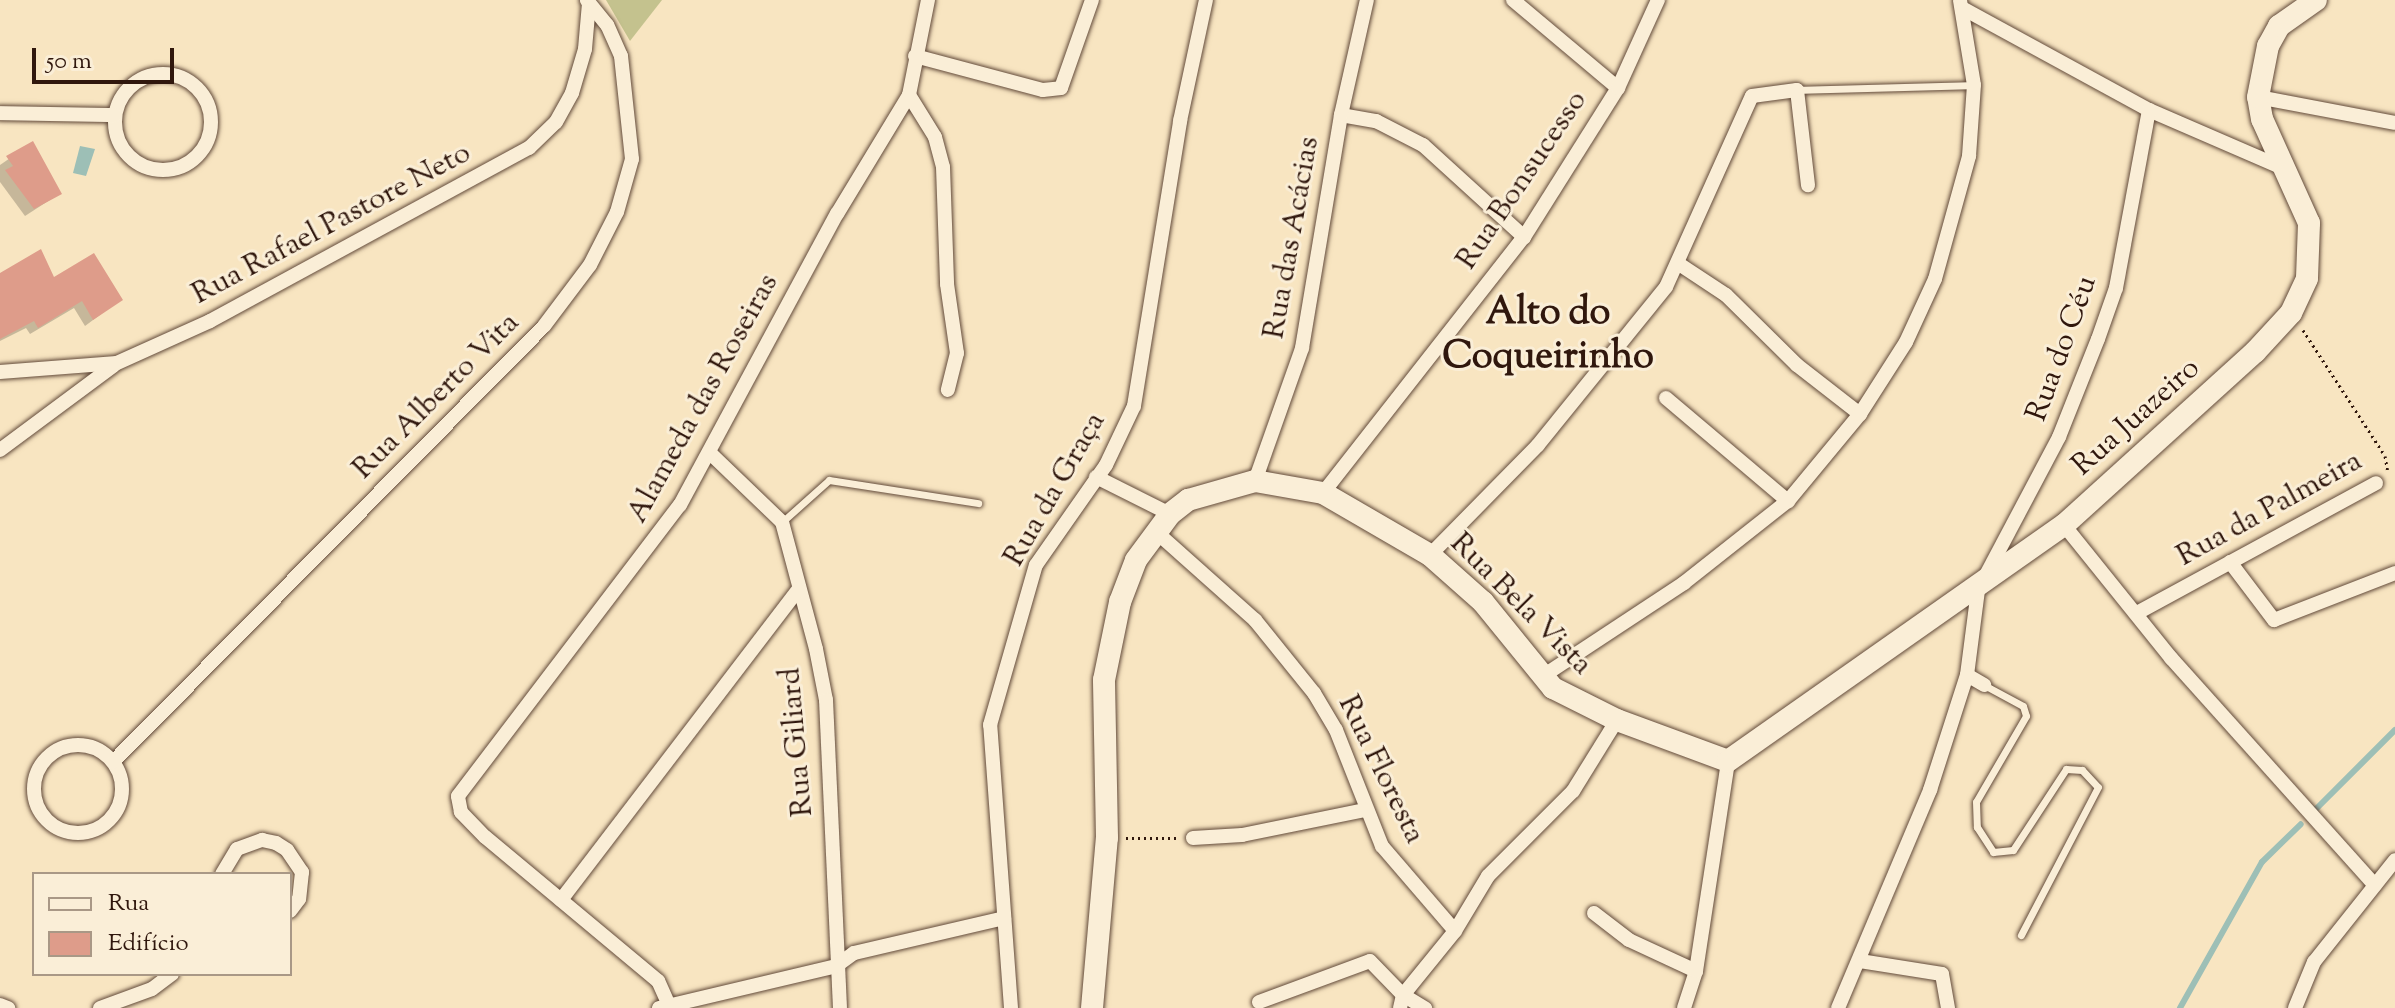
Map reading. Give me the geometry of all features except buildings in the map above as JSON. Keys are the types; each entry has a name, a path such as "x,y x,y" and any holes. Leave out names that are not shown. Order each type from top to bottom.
{"main road":[{"path":"2258,97 2268,46 2279,26 2316,0"},
{"name":"Rua Juazeiro","path":"1728,761 1978,590 2064,525 2255,352 2291,313 2307,278 2311,246 2300,196 2283,168 2258,97"},
{"name":"Rua Bela Vista","path":"1163,522 1188,500 1255,481 1323,493 1430,555 1483,602 1543,676 1572,700 1728,761"},
{"path":"1092,1008 1107,838 1104,680 1120,602 1163,522"}],"street":[{"name":"Alameda das Roseiras","path":"561,900 461,812 461,790 621,588 710,453 837,214 909,95 928,0"},
{"path":"915,56 1043,90 1061,88 1092,0"},
{"name":"Rua da Graça","path":"1011,1008 990,725 1036,565 1096,477 1134,406 1180,121 1206,0"},
{"name":"Rua das Acácias","path":"1255,481 1302,348 1341,115 1367,0"},
{"path":"1513,0 1618,88"},
{"name":"Rua Bonsucesso","path":"1323,493 1524,237 1618,88 1658,0"},
{"name":"Rua Rafael Pastore Neto","path":"0,372 117,363 210,321 529,148 556,122 572,93 585,49 588,2"},
{"name":"Rua Alberto Vita","path":"113,762 544,326 590,265 617,212 632,159 621,56 607,25 588,2"},
{"path":"1543,676 1684,583 1788,501 1860,414 1906,342 1935,279 1969,156 1974,85 1961,4"},
{"path":"1961,4 2149,110 2283,168"},
{"path":"157,73 173,74 200,91 208,105 209,136 190,162 176,169 152,168 131,158 121,146 115,115 129,87 157,73"},
{"path":"1430,555 1538,445 1679,264 1748,101 1760,92 1797,90 1808,185"},
{"path":"909,95 935,137 943,167 947,284 957,353 948,390"},
{"path":"2258,97 2395,123"},
{"name":"Rua do Céu","path":"1978,590 2059,437 2098,339 2116,288 2149,110"},
{"path":"0,113 115,115"},
{"path":"1341,115 1376,121 1423,145 1524,237"},
{"path":"1679,264 1726,295 1797,365 1860,414"},
{"path":"0,450 117,363"},
{"path":"1666,398 1788,501"},
{"path":"710,453 782,522"},
{"name":"Rua Floresta","path":"1096,477 1163,522 1291,663 1336,730 1365,810 1404,875 1455,931"},
{"name":"Rua da Palmeira","path":"2137,613 2376,483"},
{"name":"Rua Giliard","path":"782,522 826,700 840,1008"},
{"path":"2064,525 2285,790 2375,885"},
{"path":"2230,562 2274,620 2395,573"},
{"path":"798,590 561,900 658,981 663,1005 836,966 854,953 1004,918"},
{"path":"1838,1008 1860,961 1881,899 1930,790 1967,675 1978,590"},
{"path":"1967,675 1984,685"},
{"path":"1401,1002 1455,931 1488,876 1573,791 1617,720"},
{"path":"74,745 102,752 113,762 123,789 114,816 90,832 76,833 49,822 40,811 35,782 48,757 74,745"},
{"path":"1684,1008 1696,971 1728,761"},
{"path":"1193,838 1242,835 1365,810"},
{"path":"223,872 237,849 262,840 276,843 287,850 302,872 299,899 292,908"},
{"path":"2295,1008 2314,962 2395,860"},
{"path":"1594,913 1629,940 1696,971"},
{"path":"1259,1002 1370,961 1401,1002 1425,1008"},
{"path":"1860,961 1936,972 1948,988 1948,1008"},
{"path":"100,1008 152,989 169,976"},
{"path":"0,1005 8,1008"}],"lane":[{"path":"1797,90 1974,85"},
{"path":"782,522 829,480 978,503"},
{"path":"1984,685 2023,706 2026,716 1976,802 1977,827 1993,852 2013,850 2066,769 2082,770 2098,787 2021,935"}],"path":[{"name":"Rua da Palmeira","path":"2291,313 2385,456 2390,469 2376,483"},
{"path":"1107,838 1193,838"}],"shaded area":[{"path":"606,0 662,0 630,41"}],"water":[{"path":"80,146 95,149 86,176 73,173"}],"waterway":[{"path":"2313,812 2395,730"},
{"path":"2180,1008 2262,862 2301,824"}],"district":[{"name":"Alto do Coqueirinho","path":"1548,337"}]}
